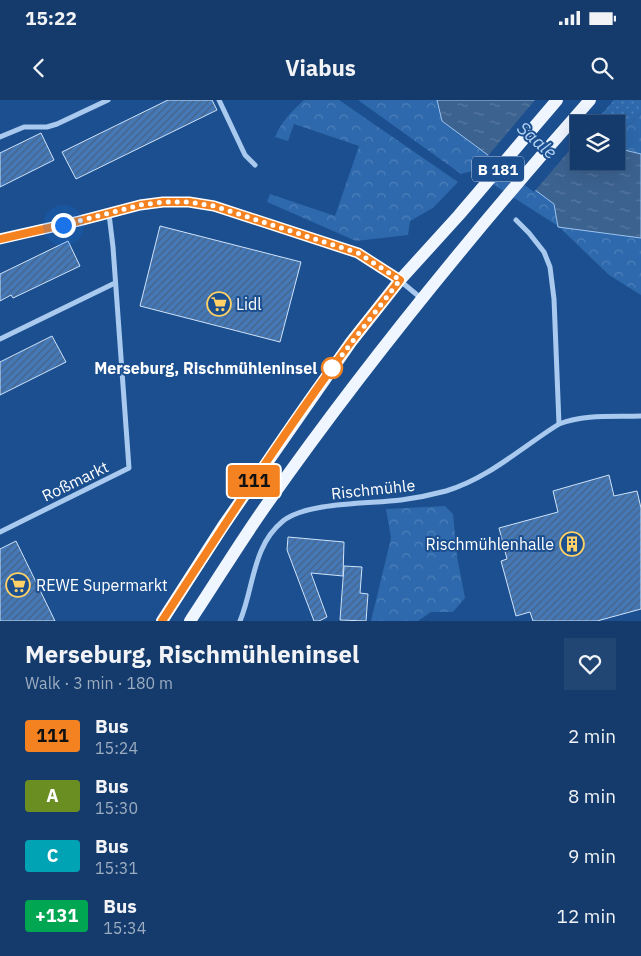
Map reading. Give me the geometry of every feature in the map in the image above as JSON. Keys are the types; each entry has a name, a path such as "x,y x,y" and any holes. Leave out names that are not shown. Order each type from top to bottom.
{"main road":[{"name":"B 181","path":"162,621 223,526 351,342 400,280 459,215 557,100"},
{"name":"B 181","path":"190,621 267,504 422,299 590,100"}],"street":[{"path":"0,136 24,127 47,127 57,124 108,100"},
{"path":"218,100 245,155 256,165"},
{"path":"0,239 140,205 163,202 189,202 214,206 358,253 400,280 422,299"},
{"name":"Roßmarkt","path":"0,532 129,468 109,214"},
{"path":"516,220 544,252 550,267 554,299 560,424"},
{"path":"0,339 115,283"},
{"name":"Rischmühle","path":"240,621 261,550 275,529 283,521 294,515 319,508 402,500 463,485 512,457 568,420 641,416"}],"green space":[{"path":"304,100 339,100 458,182 433,208 410,221 408,235 356,241 267,202 270,194 335,216 359,146 294,124 288,141 275,137 287,117"},
{"path":"358,100 437,100 442,121 554,204 558,226 472,171 461,174"},
{"path":"614,100 641,100 641,113 629,125 625,126 625,115 601,115"},
{"path":"641,113 641,154 625,150 625,126 629,125"},
{"path":"558,226 641,238 641,295 609,275"},
{"path":"445,506 453,514 457,556 465,598 453,612 431,612 418,621 371,621 391,538 386,509"}],"water":[{"name":"Saale","path":"437,100 549,100 570,120 570,170 625,170 625,150 641,154 641,238 558,227 554,204 442,121"}],"pier":[{"path":"535,100 553,100 570,116 570,150 534,192 487,157"}],"building":[{"path":"168,100 212,100 217,110 76,179 62,152"},
{"path":"41,133 54,160 0,187 0,153"},
{"path":"160,226 301,262 280,342 140,306"},
{"path":"68,241 80,266 13,298 11,295 0,301 0,274"},
{"path":"52,336 66,362 0,395 0,362"},
{"name":"Rischmühlenhalle","path":"609,475 614,496 637,491 641,508 641,609 597,621 533,621 530,612 516,616 501,561 507,559 499,528 558,512 553,491"},
{"path":"288,537 344,542 343,576 311,573 327,617 319,621 314,621 287,550"},
{"name":"REWE Supermarkt","path":"16,541 55,621 0,621 0,549"},
{"path":"344,566 362,567 360,593 368,594 366,621 340,620"}],"bus line":[{"name":"111","path":"0,239 140,205 163,202 189,202 214,206 358,253 386,269 400,280 351,342 281,441 223,526 162,621"}],"place":[{"name":"Lidl","path":"219,304"},
{"name":"Merseburg, Rischmühleninsel","path":"332,368"},
{"name":"Rischmühlenhalle","path":"572,544"},
{"name":"REWE Supermarkt","path":"18,585"}],"route":[{"path":"63,225 140,205 163,202 189,202 214,206 358,253 386,269 400,280 332,368"}]}
